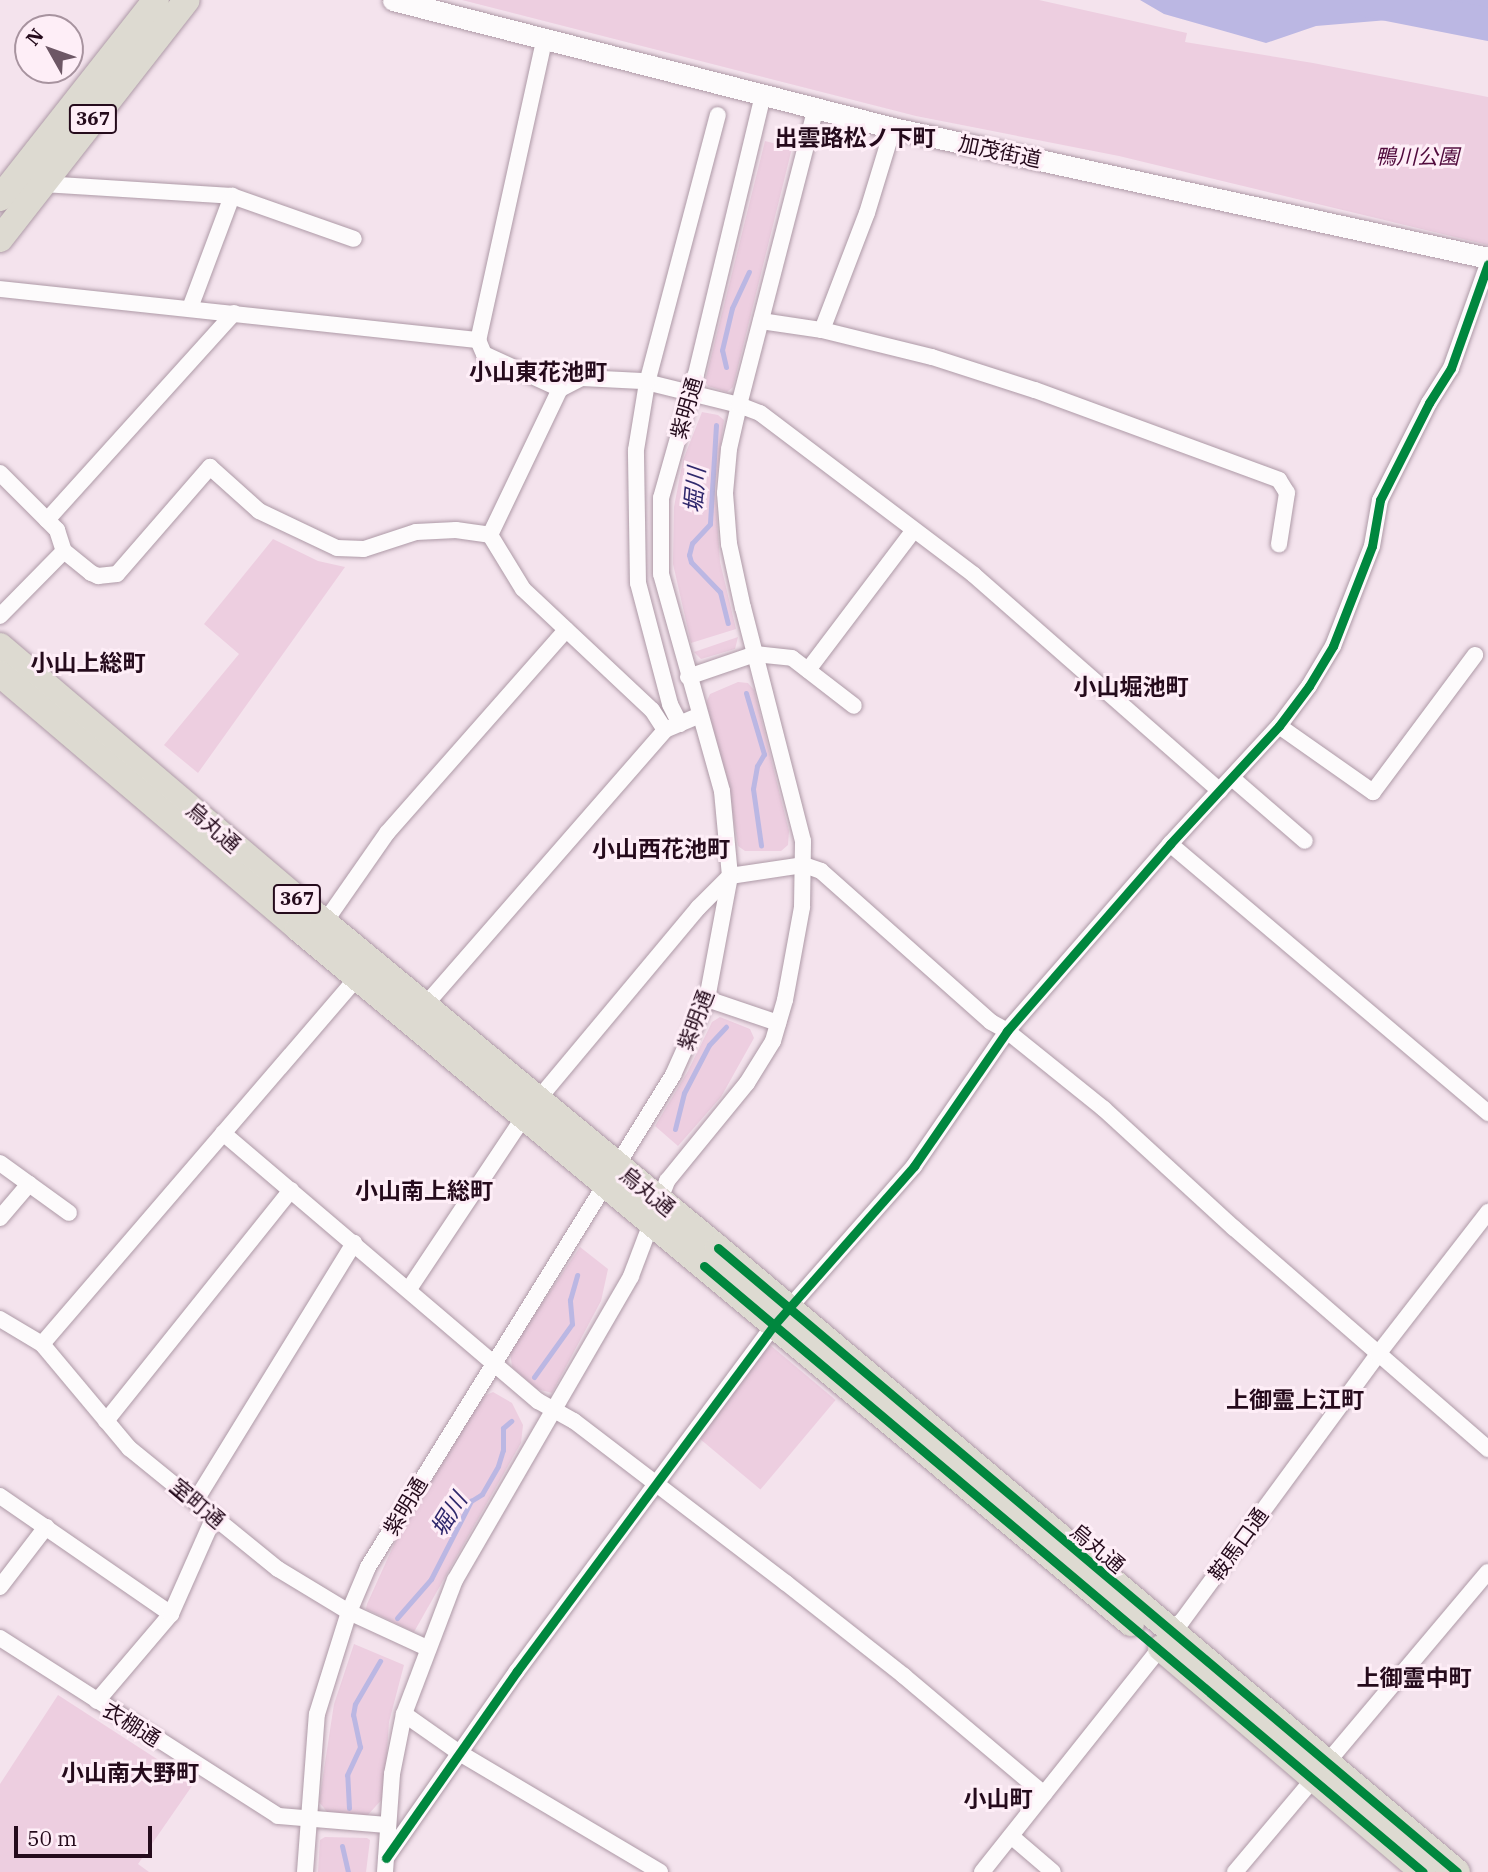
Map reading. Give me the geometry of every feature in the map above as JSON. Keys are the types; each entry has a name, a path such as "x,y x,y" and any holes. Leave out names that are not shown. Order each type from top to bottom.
{"highway":[{"name":"367","path":"0,239 187,0"},
{"name":"367","path":"0,198 154,1"},
{"name":"烏丸通","path":"0,646 319,931 358,976 419,1013"},
{"name":"烏丸通","path":"0,674 532,1107 1320,1772 1423,1872"},
{"name":"烏丸通","path":"1320,1772 1457,1872"}],"street":[{"name":"加茂街道","path":"393,0 544,41 893,128 1488,258"},
{"path":"544,41 478,341 484,354 560,388"},
{"name":"紫明通","path":"304,1872 317,1714 349,1612 368,1567 673,1075 708,999 730,876 722,791 661,574 661,498 690,394 763,95"},
{"path":"385,1865 392,1774 404,1714 455,1580 631,1276 667,1181 747,1083 773,1041 778,1023 797,934 804,864 800,828 729,544 725,493 729,449 739,405 816,107"},
{"path":"673,727 670,705 638,583 636,450 647,383 718,115"},
{"path":"822,330 867,213 893,128"},
{"path":"43,184 232,196 354,239"},
{"path":"190,308 232,196"},
{"path":"385,1865 458,1752 781,1317 914,1166 1007,1031 1170,844 1279,726 1333,646 1372,546 1380,500 1429,403 1451,368 1488,264"},
{"path":"0,289 478,341"},
{"path":"47,520 234,313"},
{"path":"761,321 822,330 932,357 1035,390 1279,480 1287,493 1279,544"},
{"path":"490,535 560,388 582,378 647,383 739,405 760,413 974,575 1226,784 1306,841"},
{"path":"0,474 57,530 64,551 98,576 117,574 210,467 258,511 337,548 364,549 416,533 456,530 490,535"},
{"path":"808,670 913,531"},
{"path":"490,535 523,589 673,727"},
{"path":"0,616 64,551"},
{"path":"319,931 387,833 566,630"},
{"path":"688,677 755,654 792,658 854,706"},
{"path":"1279,726 1373,792 1475,655"},
{"path":"419,1013 673,727 700,715"},
{"path":"1170,844 1488,1114"},
{"path":"408,1289 532,1107 676,933 730,876 804,864 821,871 991,1021 1104,1109 1488,1449"},
{"path":"42,1344 358,976"},
{"path":"708,999 778,1023"},
{"path":"223,1133 538,1401 555,1410 657,1485 904,1676 1044,1794"},
{"path":"0,1163 69,1213"},
{"path":"0,1218 29,1184"},
{"path":"106,1421 291,1190"},
{"name":"鞍馬口通","path":"982,1872 1166,1641 1378,1354 1488,1212"},
{"path":"196,1500 354,1243"},
{"path":"0,1341 5,1324"},
{"name":"室町通","path":"5,1324 42,1344 129,1448 278,1569 349,1612 427,1648"},
{"path":"0,1496 171,1614"},
{"path":"97,1701 171,1614 214,1517"},
{"path":"0,1587 47,1527"},
{"path":"1235,1872 1488,1572"},
{"name":"衣棚通","path":"0,1638 278,1816 388,1825"},
{"path":"404,1714 458,1752 660,1872"},
{"path":"1011,1836 1053,1872"}],"green space":[{"name":"鴨川公園","path":"462,0 1039,0 1187,33 1185,42 1313,63 1488,97 1488,245 1119,156 916,116"},
{"path":"765,141 792,148 733,387 727,392 708,386 705,381"},
{"path":"702,412 718,415 724,420 715,489 720,562 736,629 691,643 673,564 674,507 683,460"},
{"path":"273,539 318,561 345,567 198,773 164,745 239,654 204,624"},
{"path":"738,637 735,649 701,659 694,652"},
{"path":"738,682 748,683 754,690 789,831 788,845 781,851 745,851 738,846 728,782 706,703 710,694"},
{"path":"720,1017 750,1029 754,1038 721,1097 678,1146 655,1126 688,1071 712,1022"},
{"path":"580,1247 608,1269 601,1301 552,1393 537,1389 512,1367 510,1351"},
{"path":"769,1344 836,1400 760,1490 694,1434"},
{"path":"493,1392 512,1403 523,1425 521,1443 414,1632 366,1609 367,1604 396,1540 482,1397"},
{"path":"354,1644 404,1665 389,1722 384,1797 366,1817 328,1813 319,1802 334,1704"},
{"path":"58,1695 194,1783 138,1864 149,1872 0,1872 0,1784"},
{"path":"325,1837 370,1840 366,1872 318,1872 320,1840"}],"shaded area":[{"path":"1140,0 1488,0 1488,27 1460,14 1316,26 1266,43 1164,14"}],"waterway":[{"path":"1367,0 1488,24"},
{"name":"堀川","path":"726,367 722,350 732,308 749,272"},
{"name":"堀川","path":"716,425 710,524 692,543 689,555 691,562 720,592 728,623"},
{"name":"堀川","path":"746,693 764,754 757,766 753,789 761,845"},
{"name":"堀川","path":"675,1129 684,1093 709,1045 726,1027"},
{"name":"堀川","path":"534,1377 572,1324 570,1300 577,1275"},
{"name":"堀川","path":"397,1618 431,1579 471,1501 482,1494 498,1466 503,1450 503,1428 511,1421"},
{"name":"堀川","path":"349,1808 347,1775 360,1747 353,1715 355,1704 380,1661"},
{"name":"堀川","path":"342,1846 348,1872"}],"cycle path":[{"path":"386,1858 517,1671 774,1325 914,1166 1007,1031 1170,844 1279,726 1309,686 1333,646 1372,546 1380,500 1429,403 1451,368 1488,264"},
{"path":"718,1248 1457,1872"},
{"path":"704,1266 1423,1872"}],"district":[{"name":"出雲路松ノ下町","path":"855,137"},
{"name":"小山東花池町","path":"538,371"},
{"name":"小山上総町","path":"88,662"},
{"name":"小山堀池町","path":"1131,686"},
{"name":"小山西花池町","path":"661,848"},
{"name":"小山南上総町","path":"424,1190"},
{"name":"上御霊上江町","path":"1295,1399"},
{"name":"上御霊中町","path":"1414,1677"},
{"name":"小山南大野町","path":"130,1772"},
{"name":"小山町","path":"998,1798"}]}
